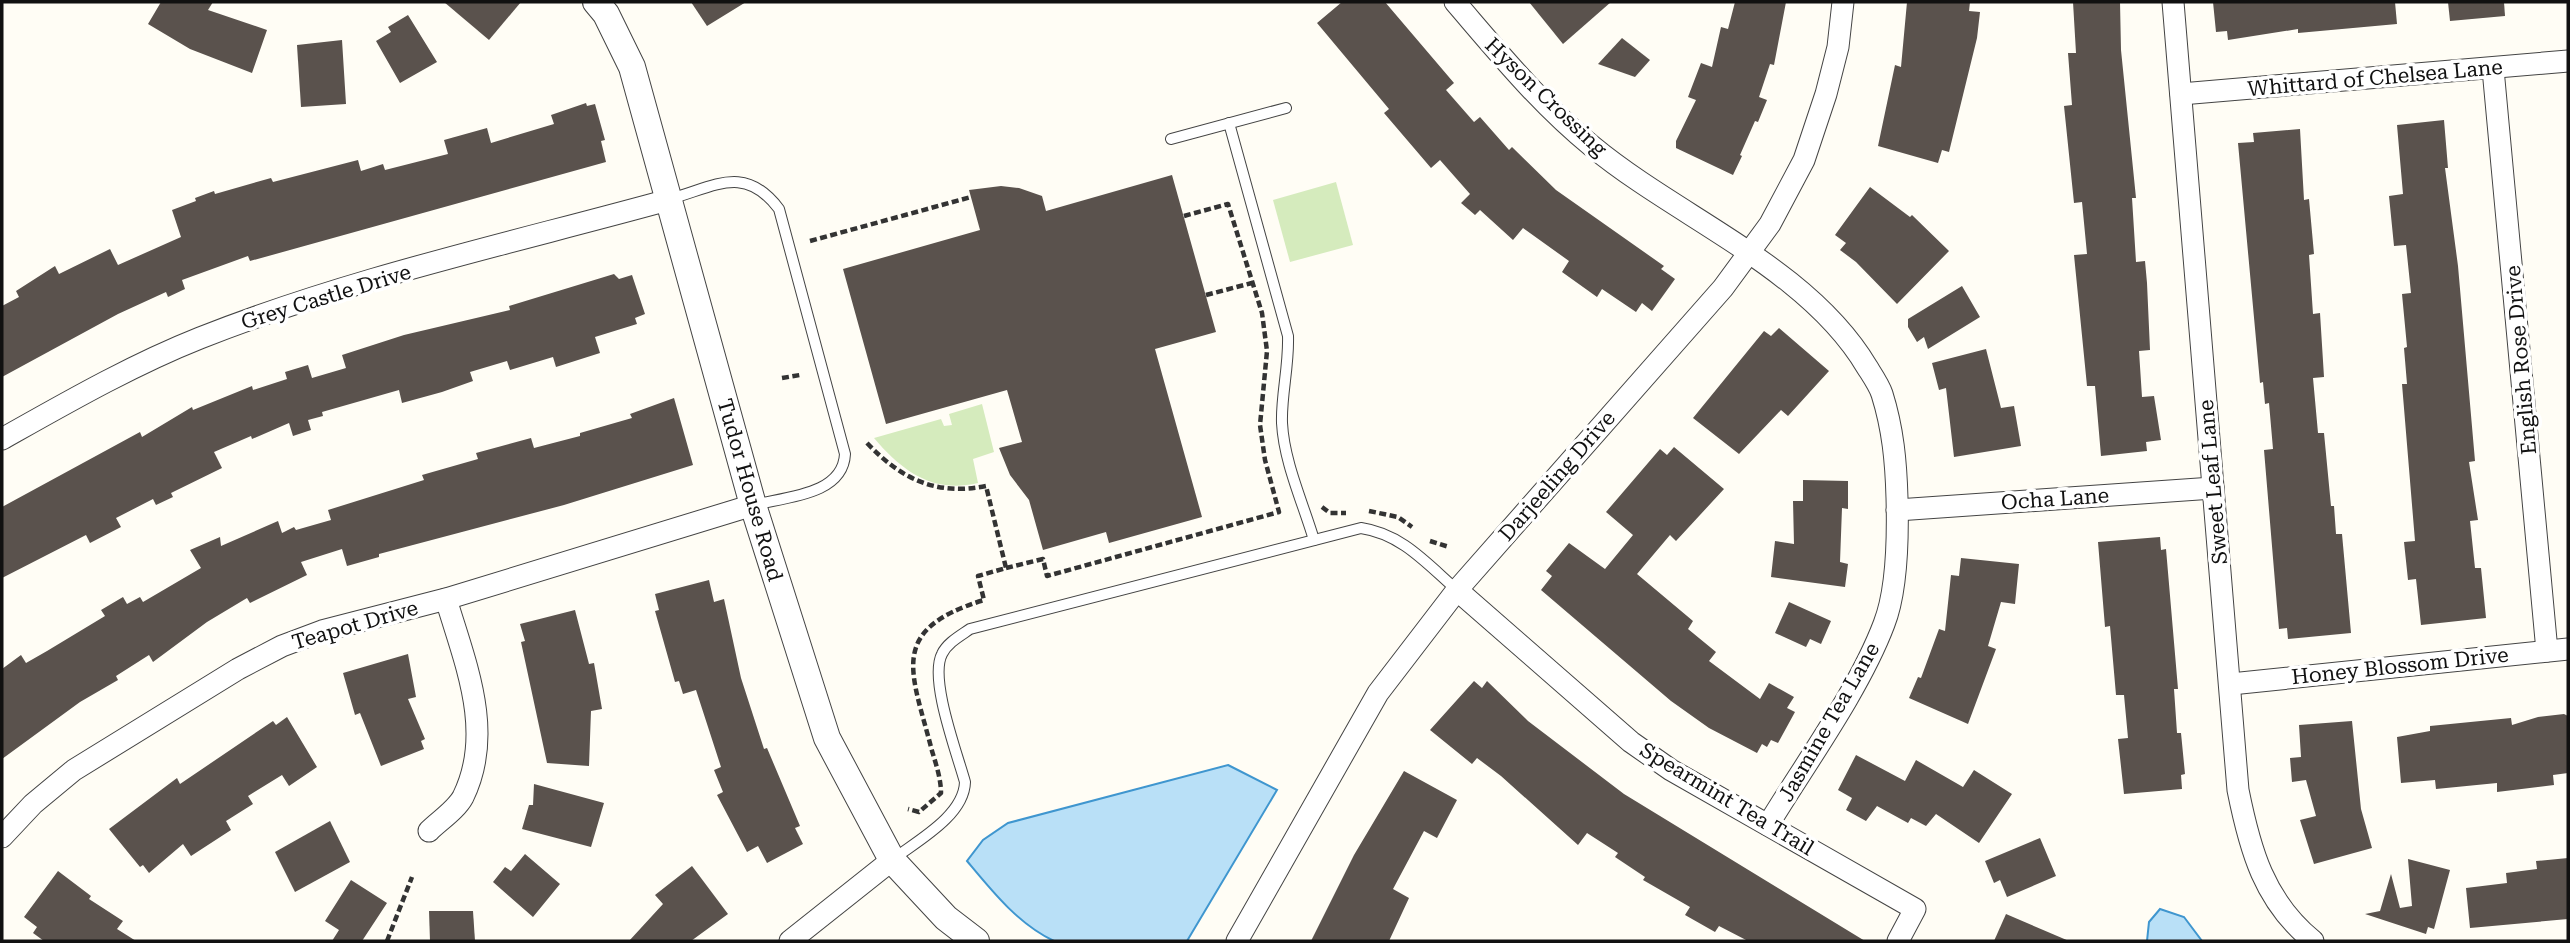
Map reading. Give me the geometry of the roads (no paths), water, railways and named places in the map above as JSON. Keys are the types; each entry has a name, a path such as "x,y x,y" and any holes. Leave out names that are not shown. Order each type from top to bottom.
{"street":[{"name":"Tudor House Road","path":"596,2 606,14 632,66 753,505 827,738 892,860 946,918 976,941"},
{"name":"Hyson Crossing","path":"1455,2 1512,69 1593,148 1750,255"},
{"name":"Darjeeling Drive","path":"1237,941 1378,692 1457,590 1750,255 1779,209 1804,160 1838,47 1843,2"},
{"name":"Sweet Leaf Lane","path":"2173,2 2238,790 2248,844 2260,876 2279,906 2313,941"},
{"name":"Whittard of Chelsea Lane","path":"2181,94 2568,61"},
{"name":"English Rose Drive","path":"2493,69 2558,650"},
{"name":"Grey Castle Drive","path":"2,439 142,364 199,338 299,302 668,200"},
{"name":"Jasmine Tea Lane","path":"1750,255 1818,307 1850,339 1882,391 1895,444 1897,510 1892,591 1885,622 1869,659 1768,825"},
{"name":"Ocha Lane","path":"1897,510 2213,488"},
{"name":"Teapot Drive","path":"2,837 33,804 74,770 238,669 282,646 322,631 446,599 753,505"},
{"name":"Spearmint Tea Trail","path":"1457,590 1631,741 1671,770 1915,909 1898,941"},
{"path":"429,831 462,799 476,752 478,716 446,599"},
{"name":"Honey Blossom Drive","path":"2231,684 2558,650"},
{"path":"790,941 892,860"}],"lane":[{"path":"1171,139 1286,108"},
{"path":"1229,123 1288,336 1289,366 1282,423 1286,447 1314,540"},
{"path":"668,200 740,180 755,186 779,209 845,454 844,469 834,481 819,489 753,505"},
{"path":"892,860 959,805 965,792 937,673 942,653 954,639 970,629 1361,528 1386,533 1399,540 1457,590"}],"water":[{"path":"1228,765 1277,790 1187,941 1054,941 1017,916 967,861 983,840 1008,823"},
{"path":"2160,909 2184,917 2202,941 2147,941 2149,922"}]}
